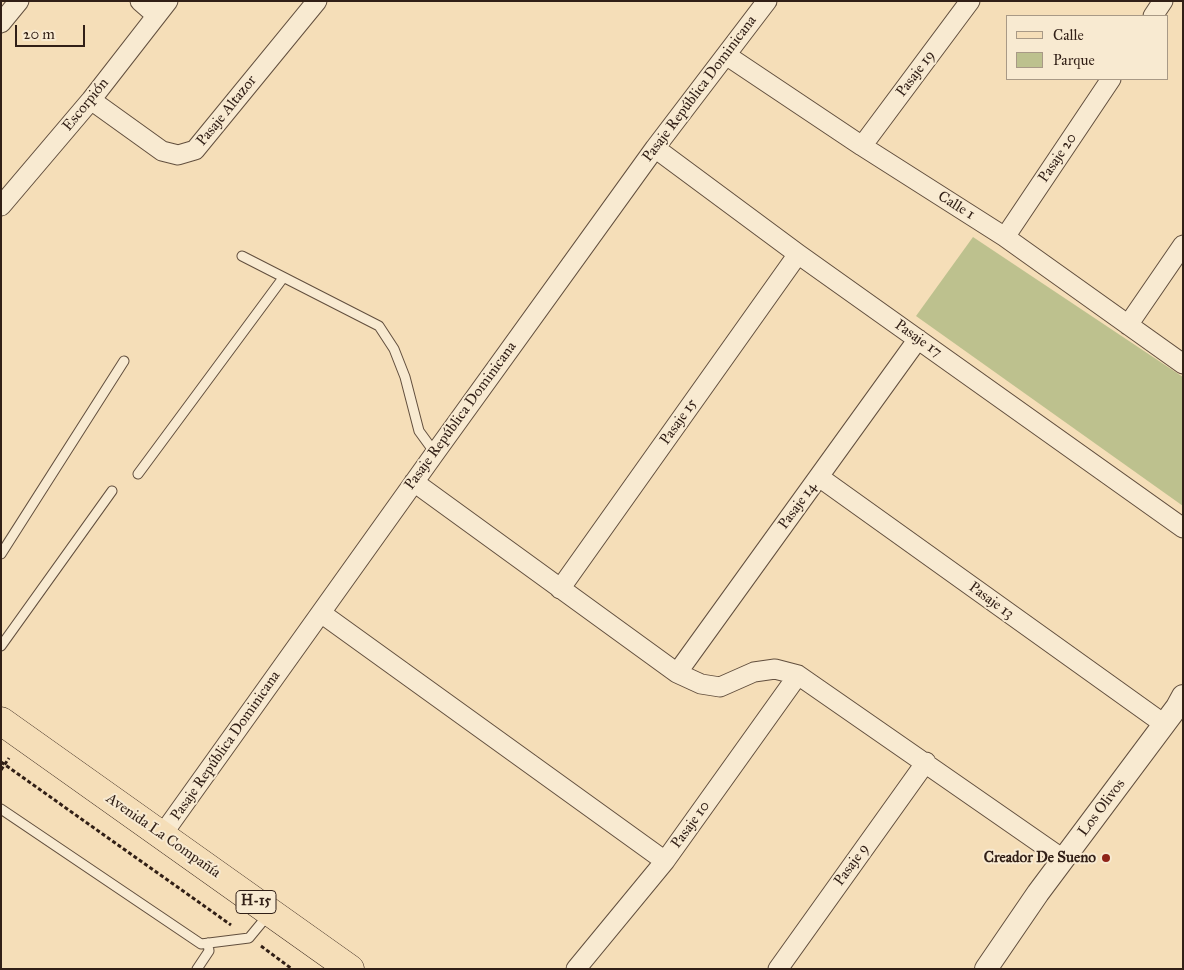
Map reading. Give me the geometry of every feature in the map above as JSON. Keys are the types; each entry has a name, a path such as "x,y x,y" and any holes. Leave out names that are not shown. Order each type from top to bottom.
{"main road":[{"name":"Avenida La Compañía","path":"1,721 350,969"}],"street":[{"path":"1,23 19,1"},
{"path":"140,1 162,8"},
{"name":"Pasaje Altazor","path":"90,100 162,151 178,156 195,150 317,1"},
{"name":"Pasaje República Dominicana","path":"162,835 434,453 655,148 766,1"},
{"name":"Pasaje 19","path":"862,146 970,1"},
{"path":"1154,15 1163,1"},
{"name":"Escorpión","path":"1,206 90,100 162,8"},
{"name":"Calle 1","path":"726,55 862,146 1005,237 1183,364"},
{"name":"Pasaje 20","path":"1005,237 1110,80"},
{"name":"Pasaje 17","path":"655,148 798,254 1183,528"},
{"path":"1128,325 1183,245"},
{"name":"Pasaje 15","path":"560,589 798,254"},
{"name":"Pasaje 14","path":"677,673 918,339"},
{"name":"Pasaje 13","path":"819,477 1164,724"},
{"path":"414,482 677,673 701,684 720,687 754,672 774,669 798,675 1064,859"},
{"path":"320,613 665,861"},
{"name":"Pasaje 10","path":"576,969 665,861 798,675"},
{"name":"Los Olivos","path":"986,969 1183,696"},
{"name":"Pasaje 9","path":"778,969 926,762"}],"lane":[{"path":"242,256 379,326 394,349 405,377 419,431 434,453"},
{"path":"138,474 283,278"},
{"path":"1,554 124,361"},
{"path":"1,646 112,491"},
{"path":"1,809 201,944 249,938 270,912"},
{"path":"197,969 209,951 208,943"}],"path":[{"path":"1,770 3,763 9,757"},
{"path":"3,763 292,969"}],"green space":[{"path":"973,237 1183,377 1183,506 916,316"}],"place":[{"name":"Creador De Sueno","path":"1106,858"}]}
